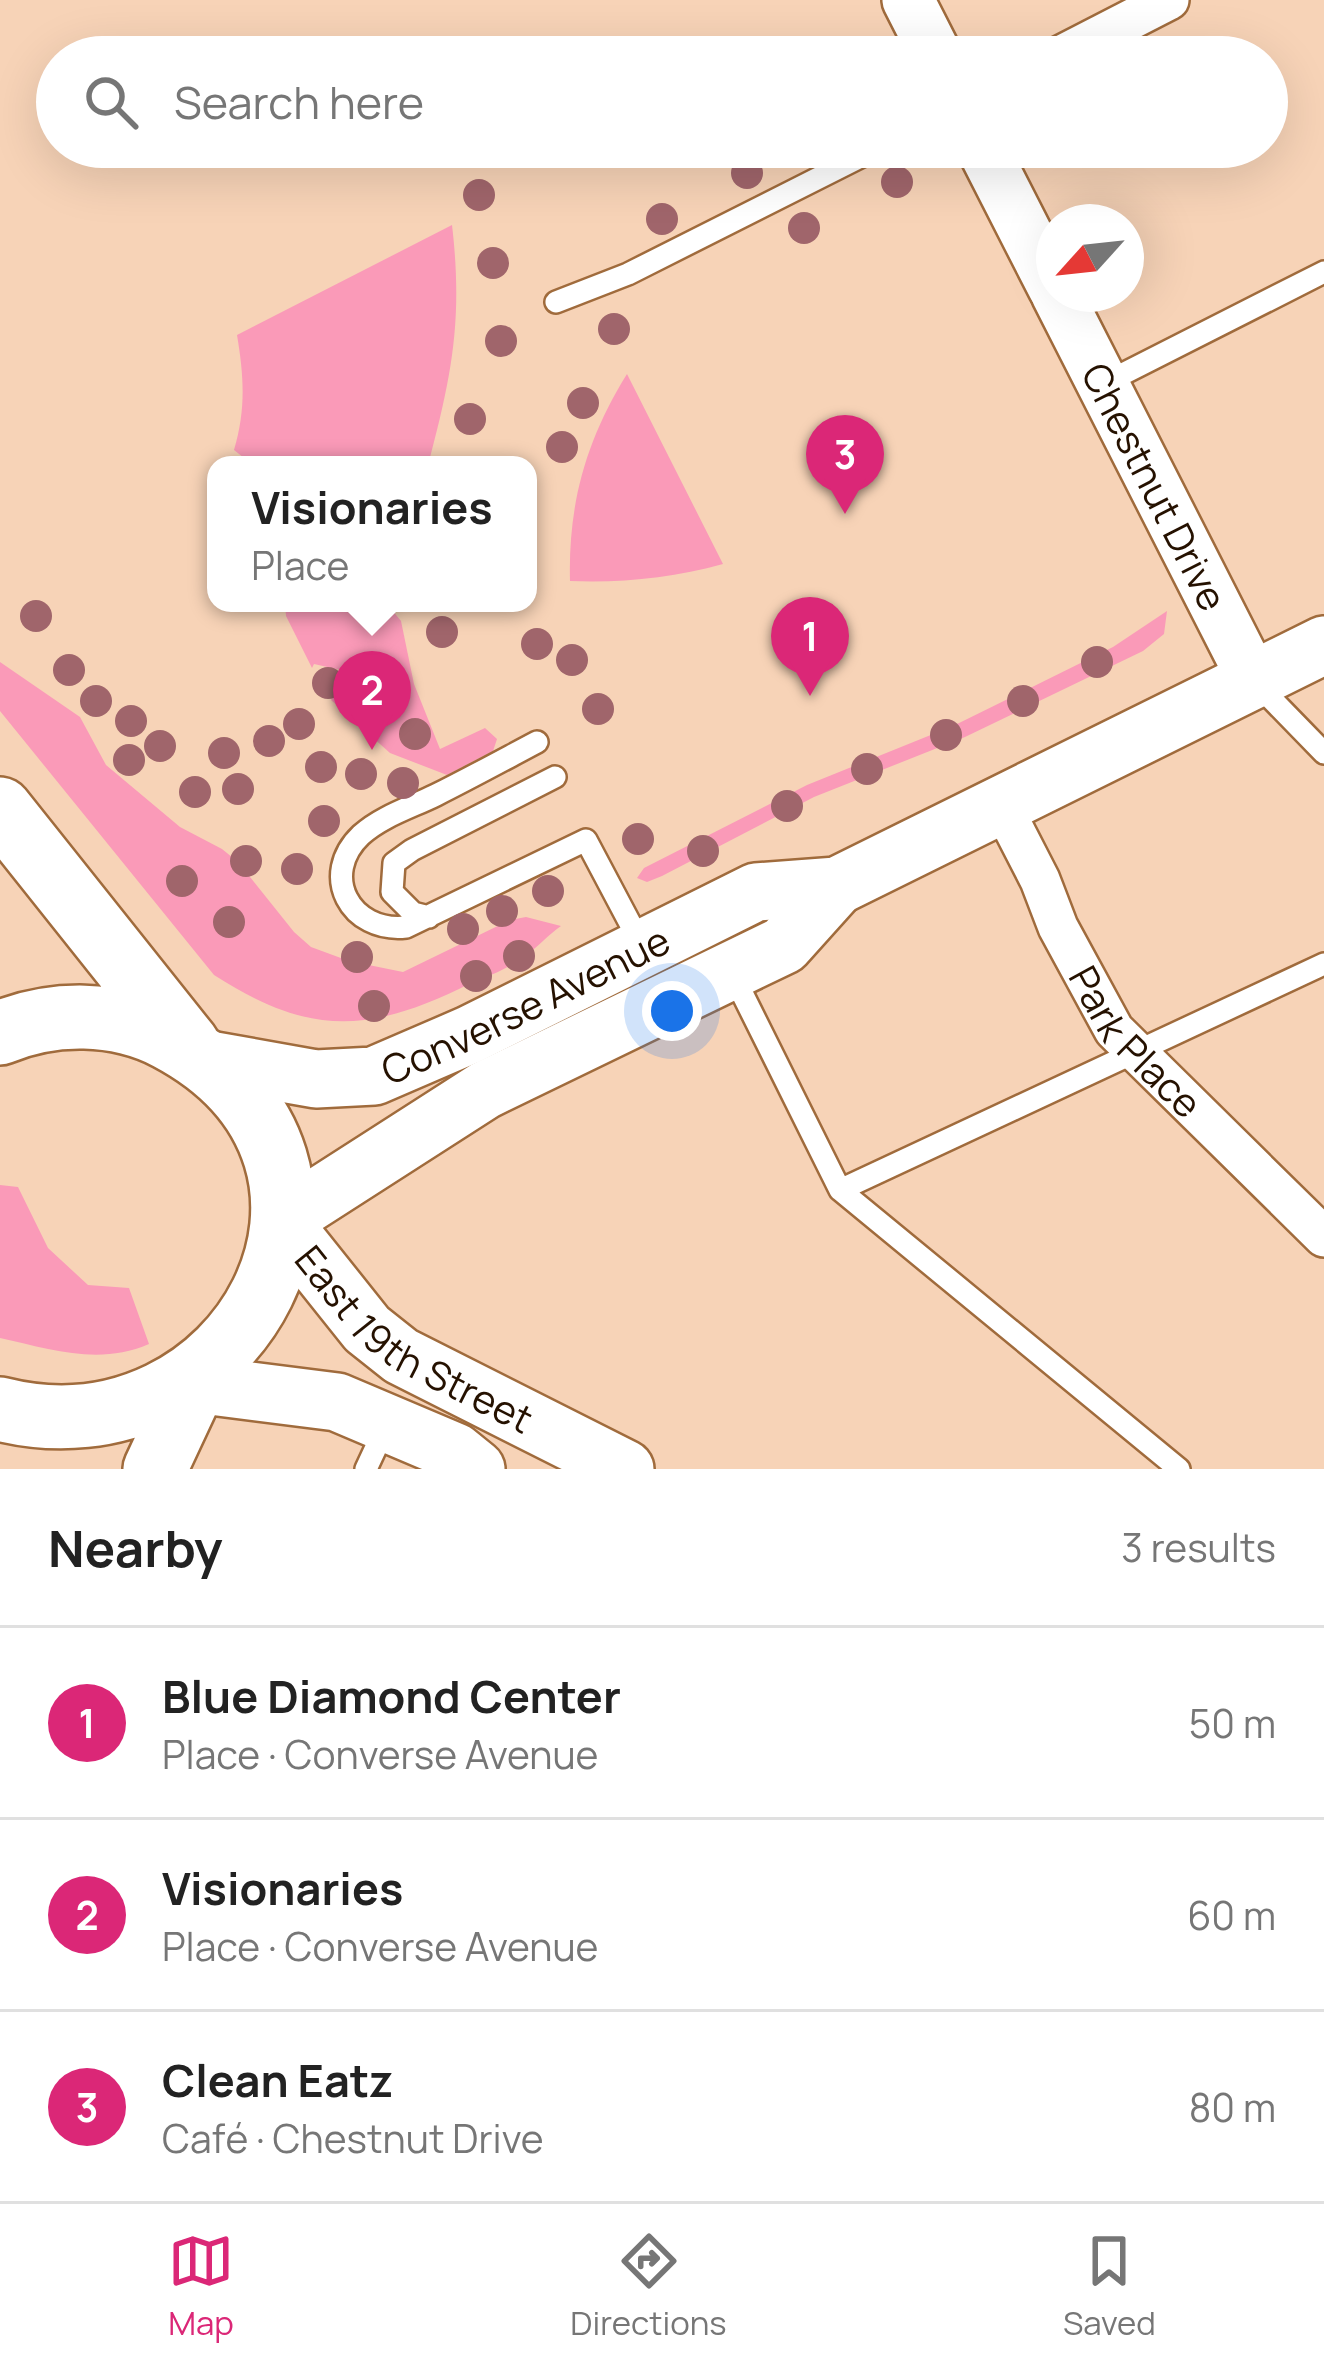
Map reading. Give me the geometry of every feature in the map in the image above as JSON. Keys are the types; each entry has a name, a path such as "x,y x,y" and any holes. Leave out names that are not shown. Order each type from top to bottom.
{"main road":[{"name":"Converse Avenue","path":"198,1055 316,1079 374,1076 469,1035 756,892 837,886 1324,645"},
{"path":"0,808 198,1055 237,1091 262,1130 278,1173 284,1222 281,1255 262,1313 237,1352 196,1389 158,1411 87,1426 51,1424 0,1409"},
{"name":"Converse Avenue","path":"284,1222 485,1090 784,945 837,886"},
{"path":"0,1033 23,1023 66,1017 110,1018 153,1030 198,1055"},
{"name":"East 19th Street","path":"284,1222 367,1329 400,1356 625,1469"},
{"path":"155,1469 196,1389"},
{"name":"East 19th Street","path":"196,1389 338,1402 377,1446 455,1452 476,1469"},
{"path":"0,1438 16,1469"}],"street":[{"path":"908,0 926,36"},
{"path":"1099,36 1169,0"},
{"name":"Chestnut Drive","path":"993,168 1036,254"},
{"name":"Chestnut Drive","path":"1066,312 1254,681"},
{"name":"Park Place","path":"1002,806 1099,1007 1132,1052 1324,1238"}],"lane":[{"path":"556,302 628,274 838,168"},
{"path":"1102,384 1324,272"},
{"path":"1254,681 1324,754"},
{"path":"537,742 370,828 347,851 342,888 366,921 391,928 429,917 586,840 643,947"},
{"path":"429,917 413,913 392,892 394,863 555,778"},
{"path":"840,1190 1324,964"},
{"path":"732,973 840,1190 1179,1469"}],"shaded area":[{"path":"452,225 456,319 430,456 242,456 234,450 243,393 237,335"},
{"path":"627,374 723,564 647,578 570,581 572,525 582,473"},
{"path":"1167,611 1164,634 1143,651 965,737 814,797 662,876 647,882 637,878 644,868 807,785 953,726 1113,647"},
{"path":"286,612 394,612 401,621 414,684 440,749 485,728 497,739 493,751 447,775 390,753 331,700 345,671 314,664 312,668"},
{"path":"0,662 80,717 106,765 180,827 238,862 311,947 403,972 510,920 526,917 561,926 510,966 393,1014 334,1021 306,1017 246,994 214,975 0,711"},
{"path":"0,1185 18,1187 48,1248 88,1285 129,1288 149,1344 93,1355 0,1338"}],"place":[{"name":"Clean Eatz","path":"845,514"},
{"name":"Blue Diamond Center","path":"810,696"},
{"name":"Visionaries","path":"372,750"}]}
